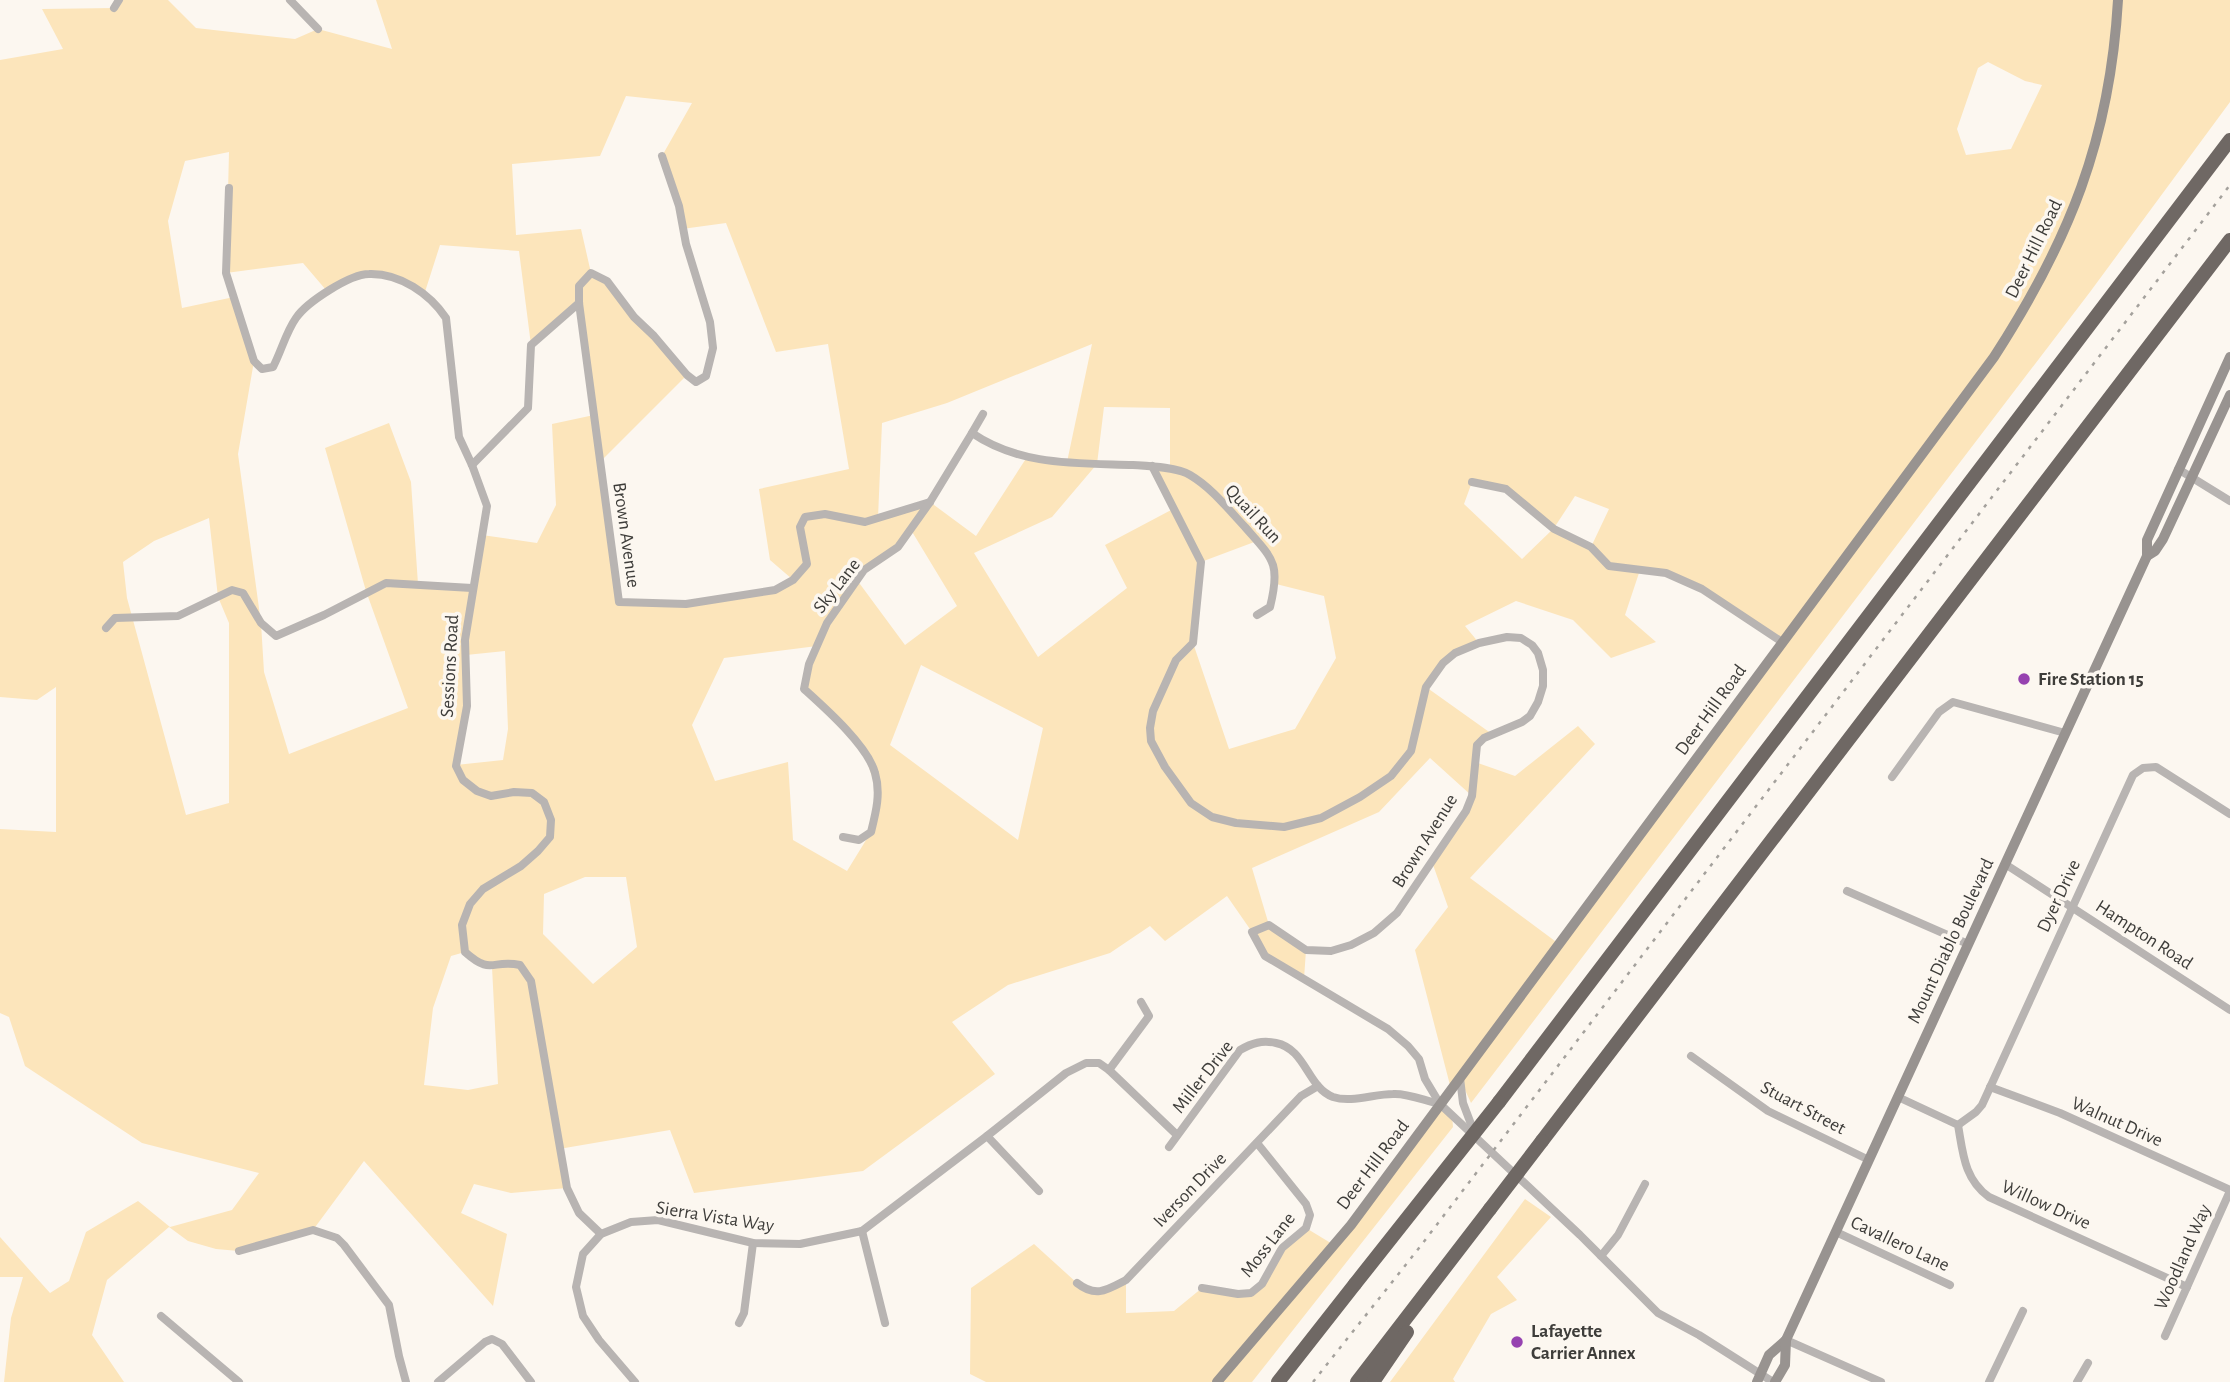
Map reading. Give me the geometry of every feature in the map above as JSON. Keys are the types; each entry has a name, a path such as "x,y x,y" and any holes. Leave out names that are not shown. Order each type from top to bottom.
{"highway":[{"path":"1278,1382 1499,1102 2230,140"},
{"path":"1373,1382 1490,1209 2005,531 2230,240"},
{"path":"1357,1382 1447,1269"},
{"path":"1268,1382 1331,1315"}],"street":[{"path":"114,8 120,0"},
{"path":"290,0 318,29"},
{"name":"Deer Hill Road","path":"1217,1382 1351,1225 1994,357 2027,305 2055,253 2088,171 2108,87 2118,0"},
{"path":"472,465 527,408 531,345 579,303 579,286 591,273 607,281 634,317 654,336 687,376 696,382 706,376 713,348 710,322 685,244 679,206 662,156"},
{"path":"229,188 226,273 254,361 262,369 272,367 296,317 326,290 368,274 402,280 436,303 446,318 459,438 487,506 472,588"},
{"name":"Brown Avenue","path":"579,303 619,602 686,604 775,590 793,580 807,564 800,527 805,517 825,514 865,522 930,502"},
{"name":"Mount Diablo Boulevard","path":"1774,1382 1785,1365 1786,1340 2147,556 2147,540 2230,357"},
{"name":"Mount Diablo Boulevard","path":"2147,556 2155,551 2163,538 2230,395"},
{"name":"Sky Lane","path":"843,837 859,840 871,832 878,793 875,770 863,751 833,716 804,689 809,664 827,622 864,570 898,547 930,502 982,414"},
{"path":"972,433 990,446 1050,462 1152,466"},
{"name":"Brown Avenue","path":"1152,466 1201,562 1193,643 1176,660 1153,710 1151,741 1165,767 1191,803 1212,817 1236,823 1284,827 1321,818 1391,776 1411,751 1426,687 1443,663 1455,653 1479,643 1507,637 1521,638 1538,653 1543,670 1543,686 1530,716 1480,741 1472,796 1466,811 1397,914 1374,933 1332,951 1306,950 1269,925 1252,932 1265,956 1388,1029 1408,1046 1419,1059 1425,1079 1440,1104 1658,1313 1699,1335 1758,1378 1774,1382"},
{"name":"Quail Run","path":"1152,466 1189,474 1219,498 1272,559 1276,584 1270,607 1257,615"},
{"path":"2178,469 2230,501"},
{"path":"1472,482 1506,489 1554,529 1591,547 1609,565 1666,573 1702,589 1782,642"},
{"name":"Sessions Road","path":"106,628 115,618 178,616 232,590 243,593 261,623 276,636 386,583 472,588 465,640 467,706 456,766 463,780 477,791 491,796 514,792 532,793 544,803 551,820 550,837 538,851 521,866 483,889 470,904 462,925 465,952 479,964 492,967 506,962 520,965 531,981 567,1188 579,1213 601,1234"},
{"path":"1892,777 1940,712 1954,702 2065,733"},
{"name":"Dyer Drive","path":"1958,1125 1976,1112 1990,1087 2129,781 2137,771 2149,767 2162,770 2230,814"},
{"name":"Hampton Road","path":"2005,864 2230,1010"},
{"path":"1847,891 1968,944"},
{"path":"1109,1070 1149,1016 1141,1002"},
{"name":"Miller Drive","path":"1169,1147 1240,1050 1251,1043 1267,1041 1294,1051 1318,1086"},
{"name":"Stuart Street","path":"1691,1056 1768,1111 1869,1160"},
{"name":"Sierra Vista Way","path":"601,1234 631,1222 658,1220 753,1242 800,1244 862,1231 1066,1073 1086,1063 1099,1063 1109,1070"},
{"name":"Miller Drive","path":"1109,1070 1177,1135"},
{"path":"1460,1078 1463,1103 1475,1135"},
{"path":"1318,1086 1333,1097 1350,1099 1396,1093 1440,1104"},
{"name":"Iverson Drive","path":"1077,1283 1087,1291 1105,1292 1126,1280 1301,1097 1318,1086"},
{"name":"Walnut Drive","path":"1990,1087 2060,1113 2230,1190"},
{"path":"1898,1097 1958,1125"},
{"name":"Willow Drive","path":"1958,1125 1966,1168 1980,1191 2187,1287"},
{"path":"987,1136 1039,1191"},
{"name":"Moss Lane","path":"1202,1288 1238,1294 1251,1293 1262,1284 1282,1248 1306,1228 1310,1215 1306,1204 1256,1143"},
{"path":"1601,1256 1618,1235 1645,1184"},
{"name":"Woodland Way","path":"2165,1336 2230,1190"},
{"path":"239,1251 313,1230 337,1238 389,1305 398,1356 406,1382"},
{"path":"862,1231 885,1323"},
{"name":"Cavallero Lane","path":"1836,1232 1950,1285"},
{"path":"601,1234 583,1254 576,1287 583,1316 599,1340 635,1382"},
{"path":"739,1323 744,1313 753,1242"},
{"path":"1989,1382 2023,1311"},
{"path":"161,1315 239,1382"},
{"path":"438,1382 492,1339 502,1344 531,1382"},
{"path":"1786,1340 1862,1378 1881,1382"},
{"name":"Mount Diablo Boulevard","path":"1758,1378 1769,1355 1786,1340"},
{"path":"2077,1382 2088,1363"}],"shaded area":[{"path":"119,0 168,0 196,28 295,39 318,29 392,49 376,0 2230,0 2230,102 2090,292 1471,1103 1460,1079 1451,1089 1415,950 1448,907 1432,862 1472,796 1430,758 1379,812 1252,868 1269,925 1306,950 1304,979 1265,956 1227,896 1165,941 1150,926 1110,953 1008,985 952,1022 995,1074 863,1171 694,1193 670,1130 559,1149 567,1188 511,1193 474,1184 461,1213 507,1234 493,1306 364,1161 313,1230 239,1251 216,1249 188,1241 169,1227 107,1280 92,1335 124,1382 4,1382 11,1318 23,1277 0,1277 0,1237 50,1293 69,1281 86,1232 138,1201 170,1227 232,1210 259,1173 142,1143 25,1066 9,1017 0,1013 0,829 56,832 56,687 37,700 0,697 0,60 63,49 42,9 114,8","holes":["1988,62 2025,81 2042,85 2011,149 1966,155 1957,129 1978,68","626,96 692,103 662,156 682,229 726,223 776,352 828,344 849,469 759,489 770,560 792,579 775,590 686,604 619,602 600,462 687,375 607,281 591,273 581,229 516,235 512,164 600,156","229,152 226,273 303,263 326,290 368,274 402,280 424,295 440,245 519,251 531,345 579,304 594,415 552,424 556,505 537,543 482,535 472,588 418,584 411,482 389,423 325,448 366,591 408,708 289,754 264,672 261,623 238,454 254,361 234,297 182,308 168,221 185,161","1092,344 1067,462 1027,457 976,536 930,502 878,518 882,423 947,403","1104,407 1170,408 1170,469 1152,466 1173,509 1105,545 1127,588 1038,657 974,553 1052,517 1097,464","1472,482 1506,489 1553,529 1522,559 1464,504","1575,496 1609,509 1591,547 1554,528","209,518 218,597 229,623 229,803 186,815 127,598 123,562 154,541","911,530 957,606 905,645 857,580","1257,541 1272,559 1276,584 1324,596 1336,658 1295,729 1229,749 1193,643 1201,562","1640,570 1661,574 1698,588 1732,607 1782,642 1559,944 1470,878 1595,744 1578,726 1515,776 1475,762 1483,738 1492,734 1426,687 1455,653 1479,643 1465,626 1516,601 1573,620 1611,658 1656,642 1625,615","817,646 804,689 863,751 878,793 871,832 847,871 793,840 788,762 715,781 692,725 724,658","505,651 508,729 503,760 456,765 467,706 466,655","921,665 1043,728 1018,840 890,745","585,877 626,877 637,947 593,984 543,934 544,894","465,952 492,967 498,1084 468,1090 424,1085 433,1008 451,956"]},
{"path":"1440,1104 1452,1115 1453,1127 1252,1382 986,1382 970,1374 971,1288 1034,1244 1077,1283 1105,1292 1126,1280 1126,1313 1174,1311 1202,1288 1238,1294 1262,1284 1282,1248 1306,1228 1334,1245"},
{"path":"1525,1199 1551,1217 1497,1277 1517,1300 1491,1314 1453,1379 1455,1382 1390,1382"}],"railway":[{"path":"1313,1382 1419,1248 2230,185"}],"place":[{"name":"Fire Station 15","path":"2024,679"},
{"name":"Lafayette Carrier Annex","path":"1517,1342"}]}
